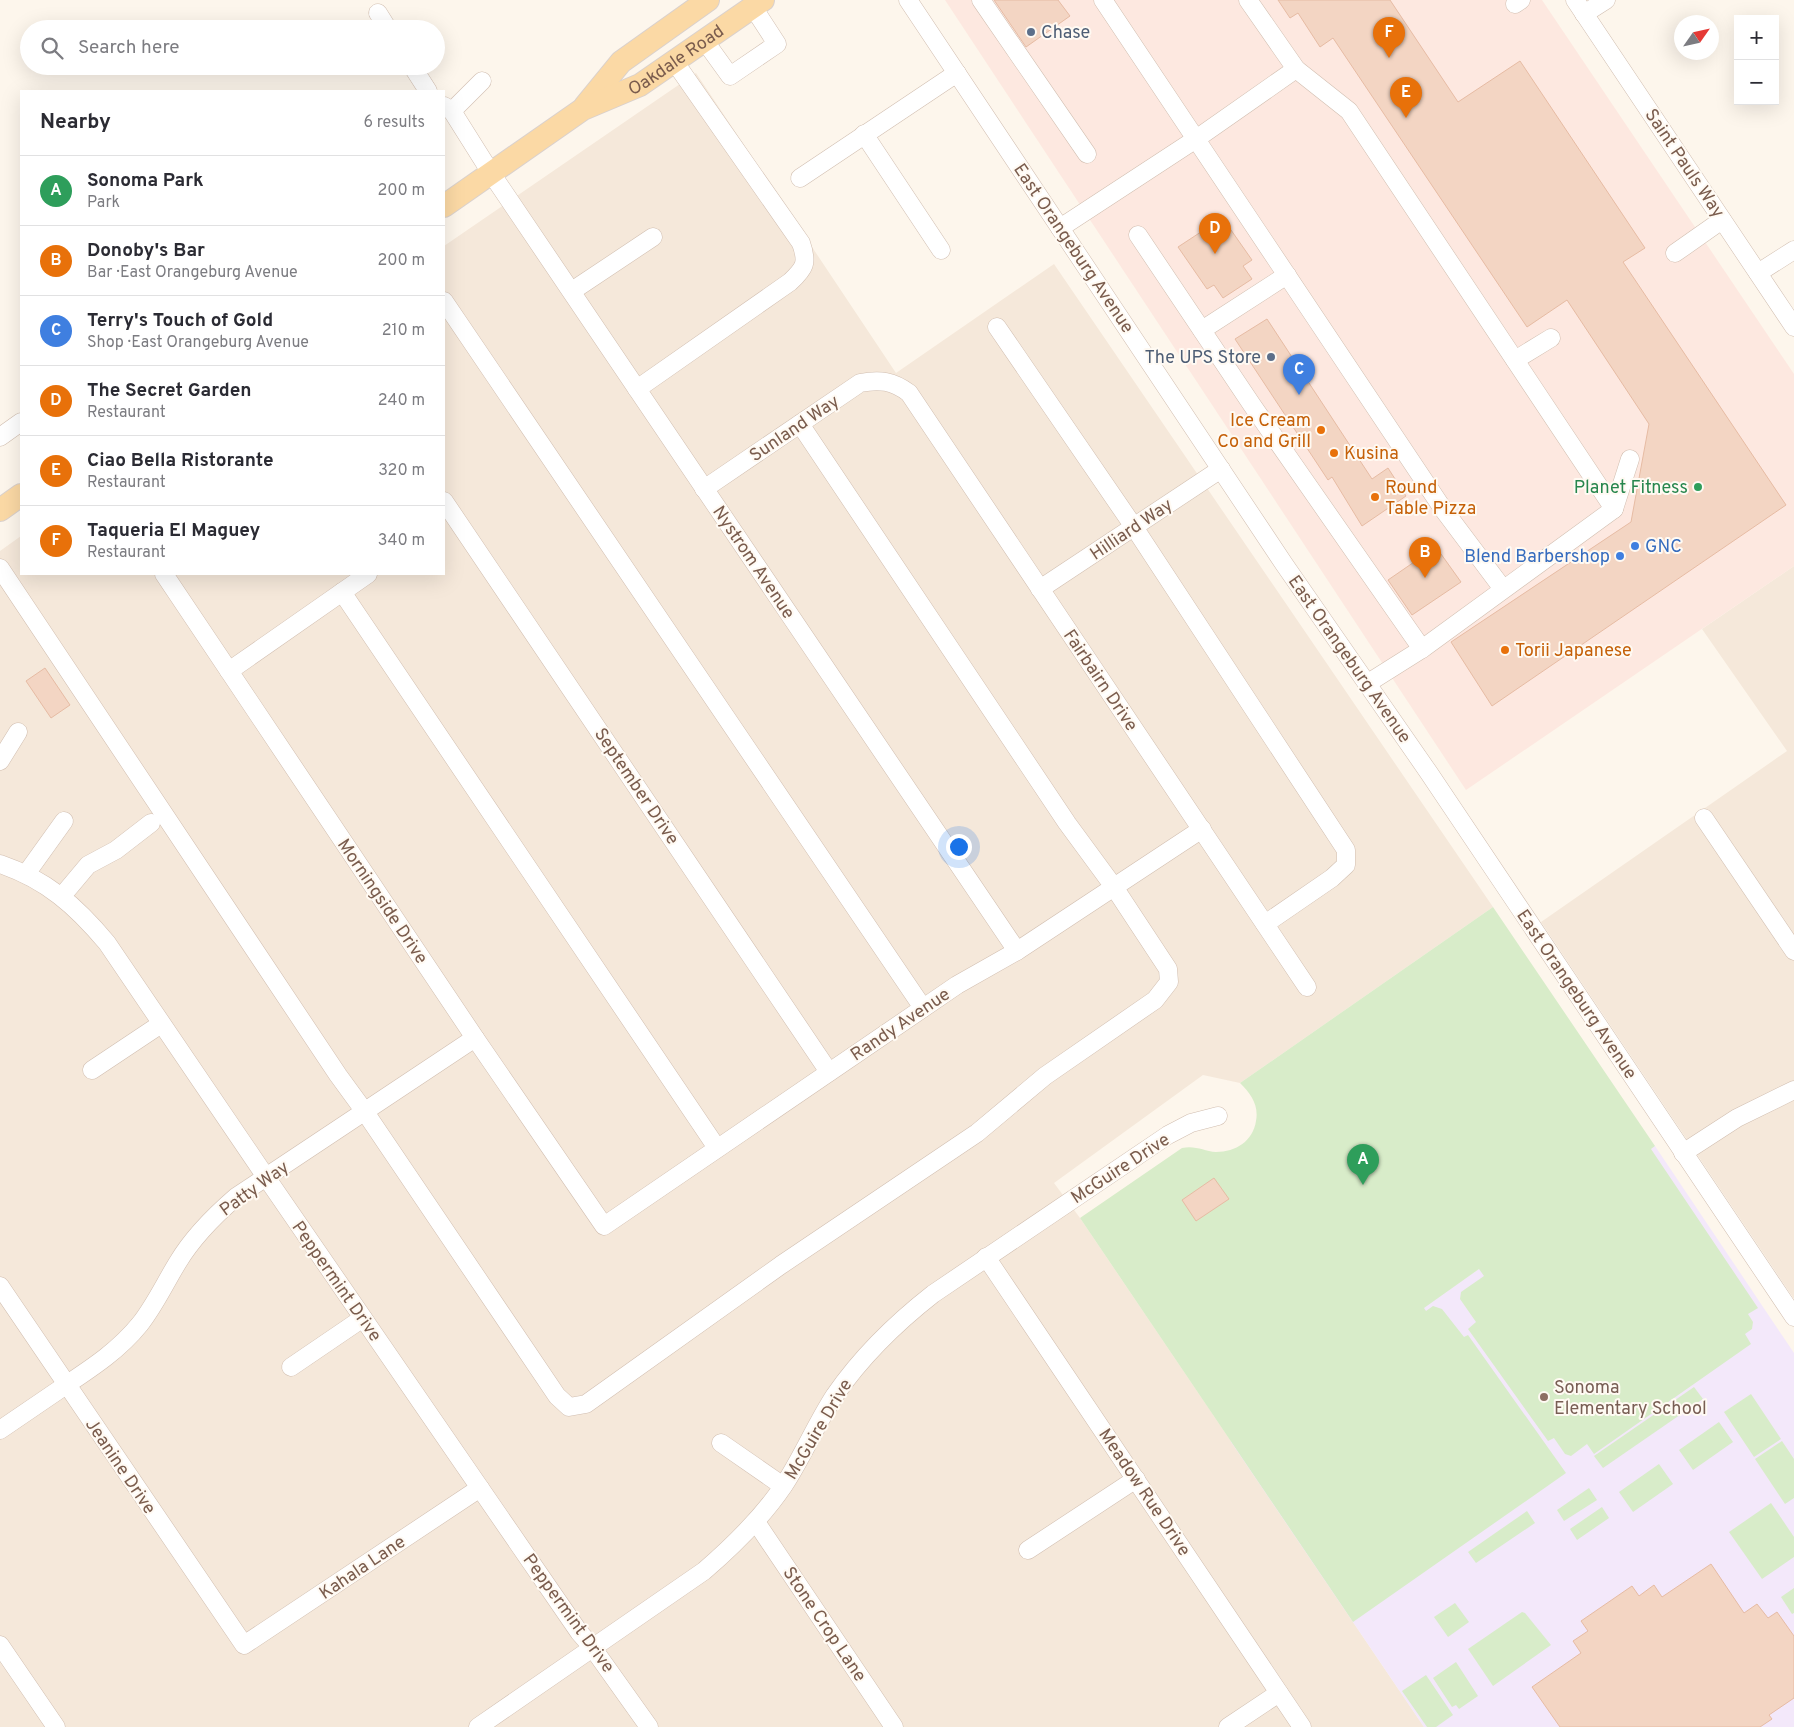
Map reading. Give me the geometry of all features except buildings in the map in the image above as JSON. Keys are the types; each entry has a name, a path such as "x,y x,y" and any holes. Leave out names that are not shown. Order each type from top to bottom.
{"main road":[{"name":"Oakdale Road","path":"583,109 621,62 708,0"},
{"name":"Oakdale Road","path":"445,205 583,109 640,85 758,4"},
{"path":"0,510 20,496"}],"street":[{"name":"East Orangeburg Avenue","path":"908,0 1284,564 1368,683 1794,1317"},
{"path":"982,0 1087,154"},
{"path":"1103,0 1443,508 1503,589"},
{"path":"1248,0 1296,69 1349,111 1614,509"},
{"path":"1580,7 1606,0"},
{"path":"704,40 730,76 777,44 758,4"},
{"name":"Saint Pauls Way","path":"1580,7 1794,327"},
{"path":"378,13 382,20"},
{"path":"637,389 790,282 804,268 805,255 801,243 674,61"},
{"path":"1060,228 1196,139 1296,69"},
{"path":"800,178 957,73"},
{"path":"418,75 427,90"},
{"path":"448,109 482,81"},
{"name":"Nystrom Avenue","path":"448,109 1017,951"},
{"path":"864,134 941,250"},
{"path":"1675,253 1722,220"},
{"path":"1138,235 1252,405 1422,649"},
{"path":"572,291 653,237"},
{"path":"1758,273 1794,250"},
{"path":"1202,330 1287,275"},
{"path":"445,302 923,1008"},
{"path":"997,327 1134,527 1346,850 1346,865 1332,878 1265,924"},
{"path":"1515,360 1551,338"},
{"name":"Sunland Way","path":"704,488 860,383 888,380"},
{"name":"Fairbairn Drive","path":"888,380 909,393 1307,987"},
{"path":"0,437 20,423"},
{"path":"0,568 338,1075 557,1396 569,1407 586,1404 782,1265 977,1133 1045,1076 1155,1000 1169,982 1168,969 1114,887 1066,822 800,424"},
{"path":"1368,683 1422,649 1614,509 1630,459"},
{"name":"Hilliard Way","path":"1040,589 1221,469"},
{"name":"September Drive","path":"447,512 829,1072"},
{"name":"Morningside Drive","path":"166,575 475,1038 604,1226"},
{"path":"229,671 367,575"},
{"path":"342,592 718,1148"},
{"path":"0,761 18,732"},
{"path":"1704,818 1794,951"},
{"path":"26,874 64,821"},
{"path":"62,896 88,865 116,850 151,823"},
{"name":"Randy Avenue","path":"604,1226 923,1008 1017,951 1202,829"},
{"name":"Peppermint Drive","path":"0,864 26,874 62,896 89,922 107,943 579,1632 650,1727"},
{"path":"92,1070 161,1024"},
{"name":"Patty Way","path":"0,1430 100,1363 124,1342 154,1304 179,1261 196,1237 236,1197 475,1038"},
{"path":"1683,1153 1737,1118 1794,1090"},
{"name":"McGuire Drive","path":"478,1727 704,1571 756,1522 783,1486 836,1395 880,1340 907,1314 932,1294 1168,1135 1191,1123 1218,1116"},
{"name":"Meadow Rue Drive","path":"986,1257 1302,1727"},
{"name":"Jeanine Drive","path":"0,1286 244,1645"},
{"path":"291,1368 363,1318"},
{"path":"721,1443 783,1486"},
{"path":"1028,1550 1136,1479"},
{"name":"Kahala Lane","path":"244,1645 480,1488"},
{"name":"Stone Crop Lane","path":"756,1522 894,1727"},
{"path":"0,1645 56,1727"},
{"path":"1228,1727 1279,1692"}],"shaded area":[{"path":"945,0 1542,0 1794,374 1794,566 1466,790"},
{"path":"696,73 896,373 1054,264 1493,907 1240,1083 1203,1075 1054,1183 1080,1218 1424,1727 0,1727 0,551 20,537 20,575 445,575 445,245"},
{"path":"1794,566 1794,1299 1541,922 1787,751 1702,629"},
{"name":"Sonoma Elementary School","path":"1655,1146 1794,1353 1794,1727 1424,1727 1231,1442"}],"green space":[{"path":"1493,907 1655,1146 1651,1149 1758,1308 1748,1314 1753,1322 1752,1329 1745,1334 1751,1344 1594,1454 1587,1444 1571,1456 1565,1454 1554,1438 1548,1441 1468,1329 1476,1322 1460,1299 1461,1292 1484,1276 1479,1269 1424,1308 1426,1311 1433,1306 1442,1309 1464,1337 1468,1335 1566,1473 1353,1622 1080,1218 1182,1148 1187,1147 1216,1152 1230,1150 1242,1144 1251,1134 1257,1115 1253,1100 1240,1083"},
{"path":"1694,1387 1703,1399 1603,1468 1594,1456"},
{"path":"1751,1394 1781,1439 1754,1457 1724,1412"},
{"path":"1719,1422 1733,1442 1693,1470 1679,1450"},
{"path":"1782,1441 1794,1459 1794,1498 1785,1504 1755,1459"},
{"path":"1659,1464 1673,1484 1633,1512 1619,1492"},
{"path":"1589,1488 1597,1500 1564,1521 1557,1510"},
{"path":"1771,1503 1794,1537 1794,1557 1762,1579 1729,1532"},
{"path":"1602,1507 1609,1518 1577,1540 1570,1529"},
{"path":"1527,1511 1535,1523 1476,1563 1468,1552"},
{"path":"1794,1588 1794,1613 1792,1614 1781,1597"},
{"path":"1455,1603 1469,1622 1448,1637 1434,1617"},
{"path":"1522,1612 1525,1613 1551,1645 1493,1686 1468,1649"},
{"path":"1456,1662 1478,1696 1459,1709 1456,1705 1452,1707 1433,1678"},
{"path":"1426,1675 1453,1715 1436,1727 1427,1727 1402,1691"}],"place":[{"name":"Chase","path":"1031,32"},
{"name":"Taqueria El Maguey","path":"1389,58"},
{"name":"Ciao Bella Ristorante","path":"1406,118"},
{"name":"The Secret Garden","path":"1215,254"},
{"name":"The UPS Store","path":"1271,357"},
{"name":"Terry's Touch of Gold","path":"1299,395"},
{"name":"Ice Cream Co and Grill","path":"1321,430"},
{"name":"Kusina","path":"1334,453"},
{"name":"Planet Fitness","path":"1698,487"},
{"name":"Round Table Pizza","path":"1375,497"},
{"name":"GNC","path":"1635,546"},
{"name":"Blend Barbershop","path":"1620,556"},
{"name":"Donoby's Bar","path":"1425,578"},
{"name":"Torii Japanese","path":"1505,650"},
{"name":"Sonoma Park","path":"1363,1185"},
{"name":"Sonoma Elementary School","path":"1544,1397"}]}
